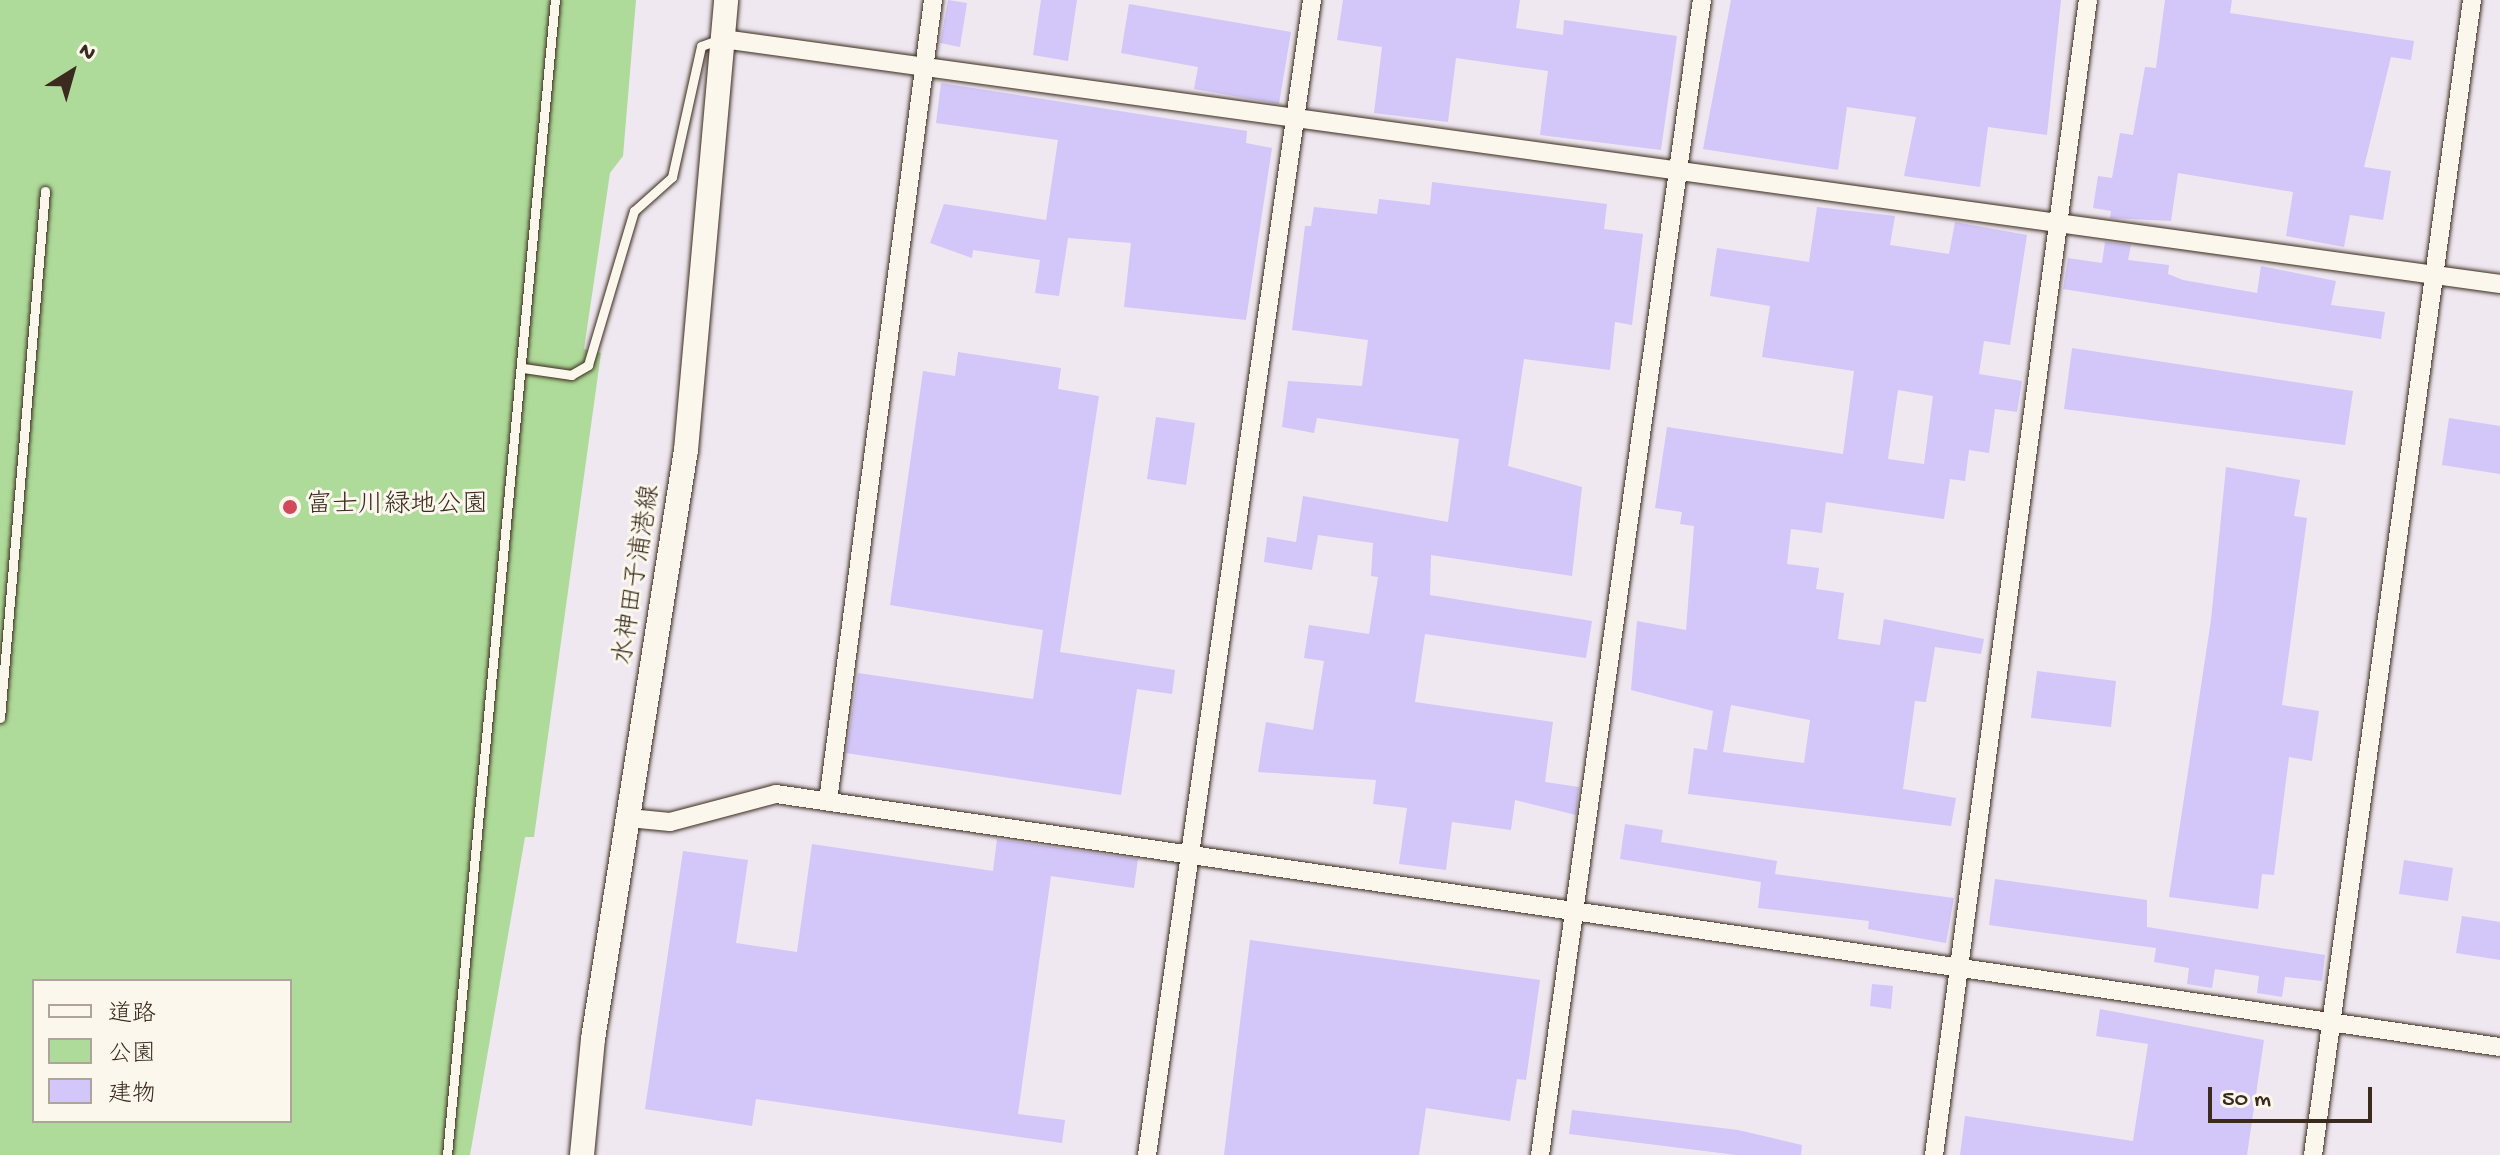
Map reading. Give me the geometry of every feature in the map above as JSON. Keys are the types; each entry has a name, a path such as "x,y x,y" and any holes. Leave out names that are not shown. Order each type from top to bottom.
{"main road":[{"name":"水神田子浦港線","path":"582,1155 629,818 686,450 726,0"}],"street":[{"path":"828,801 933,0"},
{"path":"1147,1155 1312,0"},
{"path":"1540,1155 1702,0"},
{"path":"1934,1155 1957,964 2088,0"},
{"path":"2313,1155 2472,0"},
{"path":"723,39 2500,284"},
{"path":"629,818 670,822 762,795 828,801 1575,907 2332,1019 2500,1047"}],"lane":[{"path":"447,1155 555,0"},
{"path":"523,368 571,375 588,365 634,211 672,177 701,46 723,39"},
{"path":"0,718 45,191"}],"green space":[{"name":"富士川緑地公園","path":"0,0 636,0 623,156 610,173 584,349 601,353 534,837 525,837 470,1155 0,1155"}],"building":[{"path":"948,0 967,3 960,47 940,43"},
{"path":"1041,0 1077,0 1068,61 1033,55"},
{"path":"1343,0 1520,0 1516,28 1563,35 1564,20 1677,36 1661,150 1540,135 1548,71 1456,58 1448,122 1374,113 1382,47 1337,40"},
{"path":"1731,0 2061,0 2047,135 1988,127 1980,187 1904,176 1916,117 1847,107 1838,170 1703,149"},
{"path":"2165,0 2232,0 2230,13 2414,41 2411,60 2391,57 2364,167 2391,171 2383,220 2350,215 2344,247 2286,236 2293,192 2178,173 2171,221 2110,218 2111,211 2093,208 2098,176 2112,178 2120,133 2133,135 2145,67 2156,68"},
{"path":"1129,4 1291,32 1279,104 1194,89 1198,67 1121,53"},
{"path":"941,83 1247,131 1246,143 1272,148 1246,320 1124,307 1131,243 1068,238 1059,296 1035,293 1040,260 973,250 972,258 930,243 944,204 1046,220 1058,140 936,123"},
{"path":"1432,182 1607,204 1604,229 1643,234 1632,325 1615,322 1610,370 1524,359 1508,466 1582,487 1572,576 1431,555 1430,595 1592,621 1586,658 1425,634 1415,702 1553,722 1545,782 1579,787 1576,815 1515,800 1511,830 1452,822 1446,870 1399,864 1407,808 1373,804 1376,780 1258,772 1266,722 1313,730 1324,661 1304,658 1309,625 1369,634 1378,577 1371,576 1373,543 1318,535 1312,570 1264,562 1267,537 1296,542 1303,496 1448,522 1459,439 1317,418 1314,433 1282,427 1288,381 1362,386 1368,340 1292,330 1305,226 1311,226 1314,207 1377,214 1379,199 1430,205"},
{"path":"1817,207 1895,216 1890,245 1949,254 1955,222 2027,235 2010,345 1984,341 1979,374 2022,381 2017,412 1995,409 1989,453 1969,450 1965,481 1950,479 1944,519 1826,502 1822,533 1791,529 1787,564 1819,568 1816,589 1844,593 1838,639 1880,645 1884,619 1984,639 1981,654 1935,647 1926,702 1915,701 1903,789 1956,798 1951,826 1688,794 1694,748 1707,750 1713,711 1631,690 1637,621 1686,630 1694,526 1680,524 1682,512 1655,508 1667,427 1843,454 1854,371 1762,357 1770,306 1710,296 1717,248 1809,262","holes":["1898,390 1933,396 1924,464 1888,459","1731,705 1810,720 1804,763 1723,752"]},
{"path":"2105,242 2131,245 2128,260 2169,265 2168,274 2183,280 2257,293 2261,266 2336,281 2331,305 2385,312 2381,339 2063,289 2068,258 2102,263"},
{"path":"2072,348 2353,391 2345,445 2064,409"},
{"path":"958,352 1061,368 1058,389 1099,396 1060,652 1175,670 1172,694 1137,689 1121,795 846,753 858,673 1033,699 1043,630 890,605 923,371 955,376"},
{"path":"1156,417 1195,423 1186,485 1147,479"},
{"path":"2449,418 2500,426 2500,474 2442,465"},
{"path":"2226,467 2300,480 2294,516 2307,518 2282,705 2319,711 2312,761 2289,757 2274,875 2262,874 2258,909 2169,897 2211,620"},
{"path":"2037,671 2116,681 2111,727 2031,718"},
{"path":"1625,824 1663,830 1661,842 1777,861 1775,874 1954,898 1946,943 1868,929 1869,921 1758,908 1761,882 1620,859"},
{"path":"997,839 1138,859 1134,888 1051,876 1018,1114 1065,1120 1062,1143 756,1099 752,1126 645,1109 683,851 748,860 736,943 797,952 812,844 993,871"},
{"path":"2404,860 2453,868 2448,901 2399,894"},
{"path":"1995,879 2147,900 2147,927 2325,955 2322,981 2285,977 2282,997 2257,993 2259,976 2215,969 2212,988 2187,984 2189,968 2154,962 2156,948 1989,925"},
{"path":"2462,916 2500,922 2500,960 2456,953"},
{"path":"1250,940 1540,980 1526,1080 1517,1079 1510,1121 1426,1108 1419,1155 1224,1155"},
{"path":"1872,984 1893,986 1891,1009 1870,1006"},
{"path":"2100,1009 2264,1040 2247,1155 1960,1155 1965,1116 2133,1141 2148,1044 2096,1036"},
{"path":"1572,1110 1738,1130 1802,1145 1801,1155 1736,1155 1569,1134"}],"place":[{"name":"富士川緑地公園","path":"290,507"}]}
